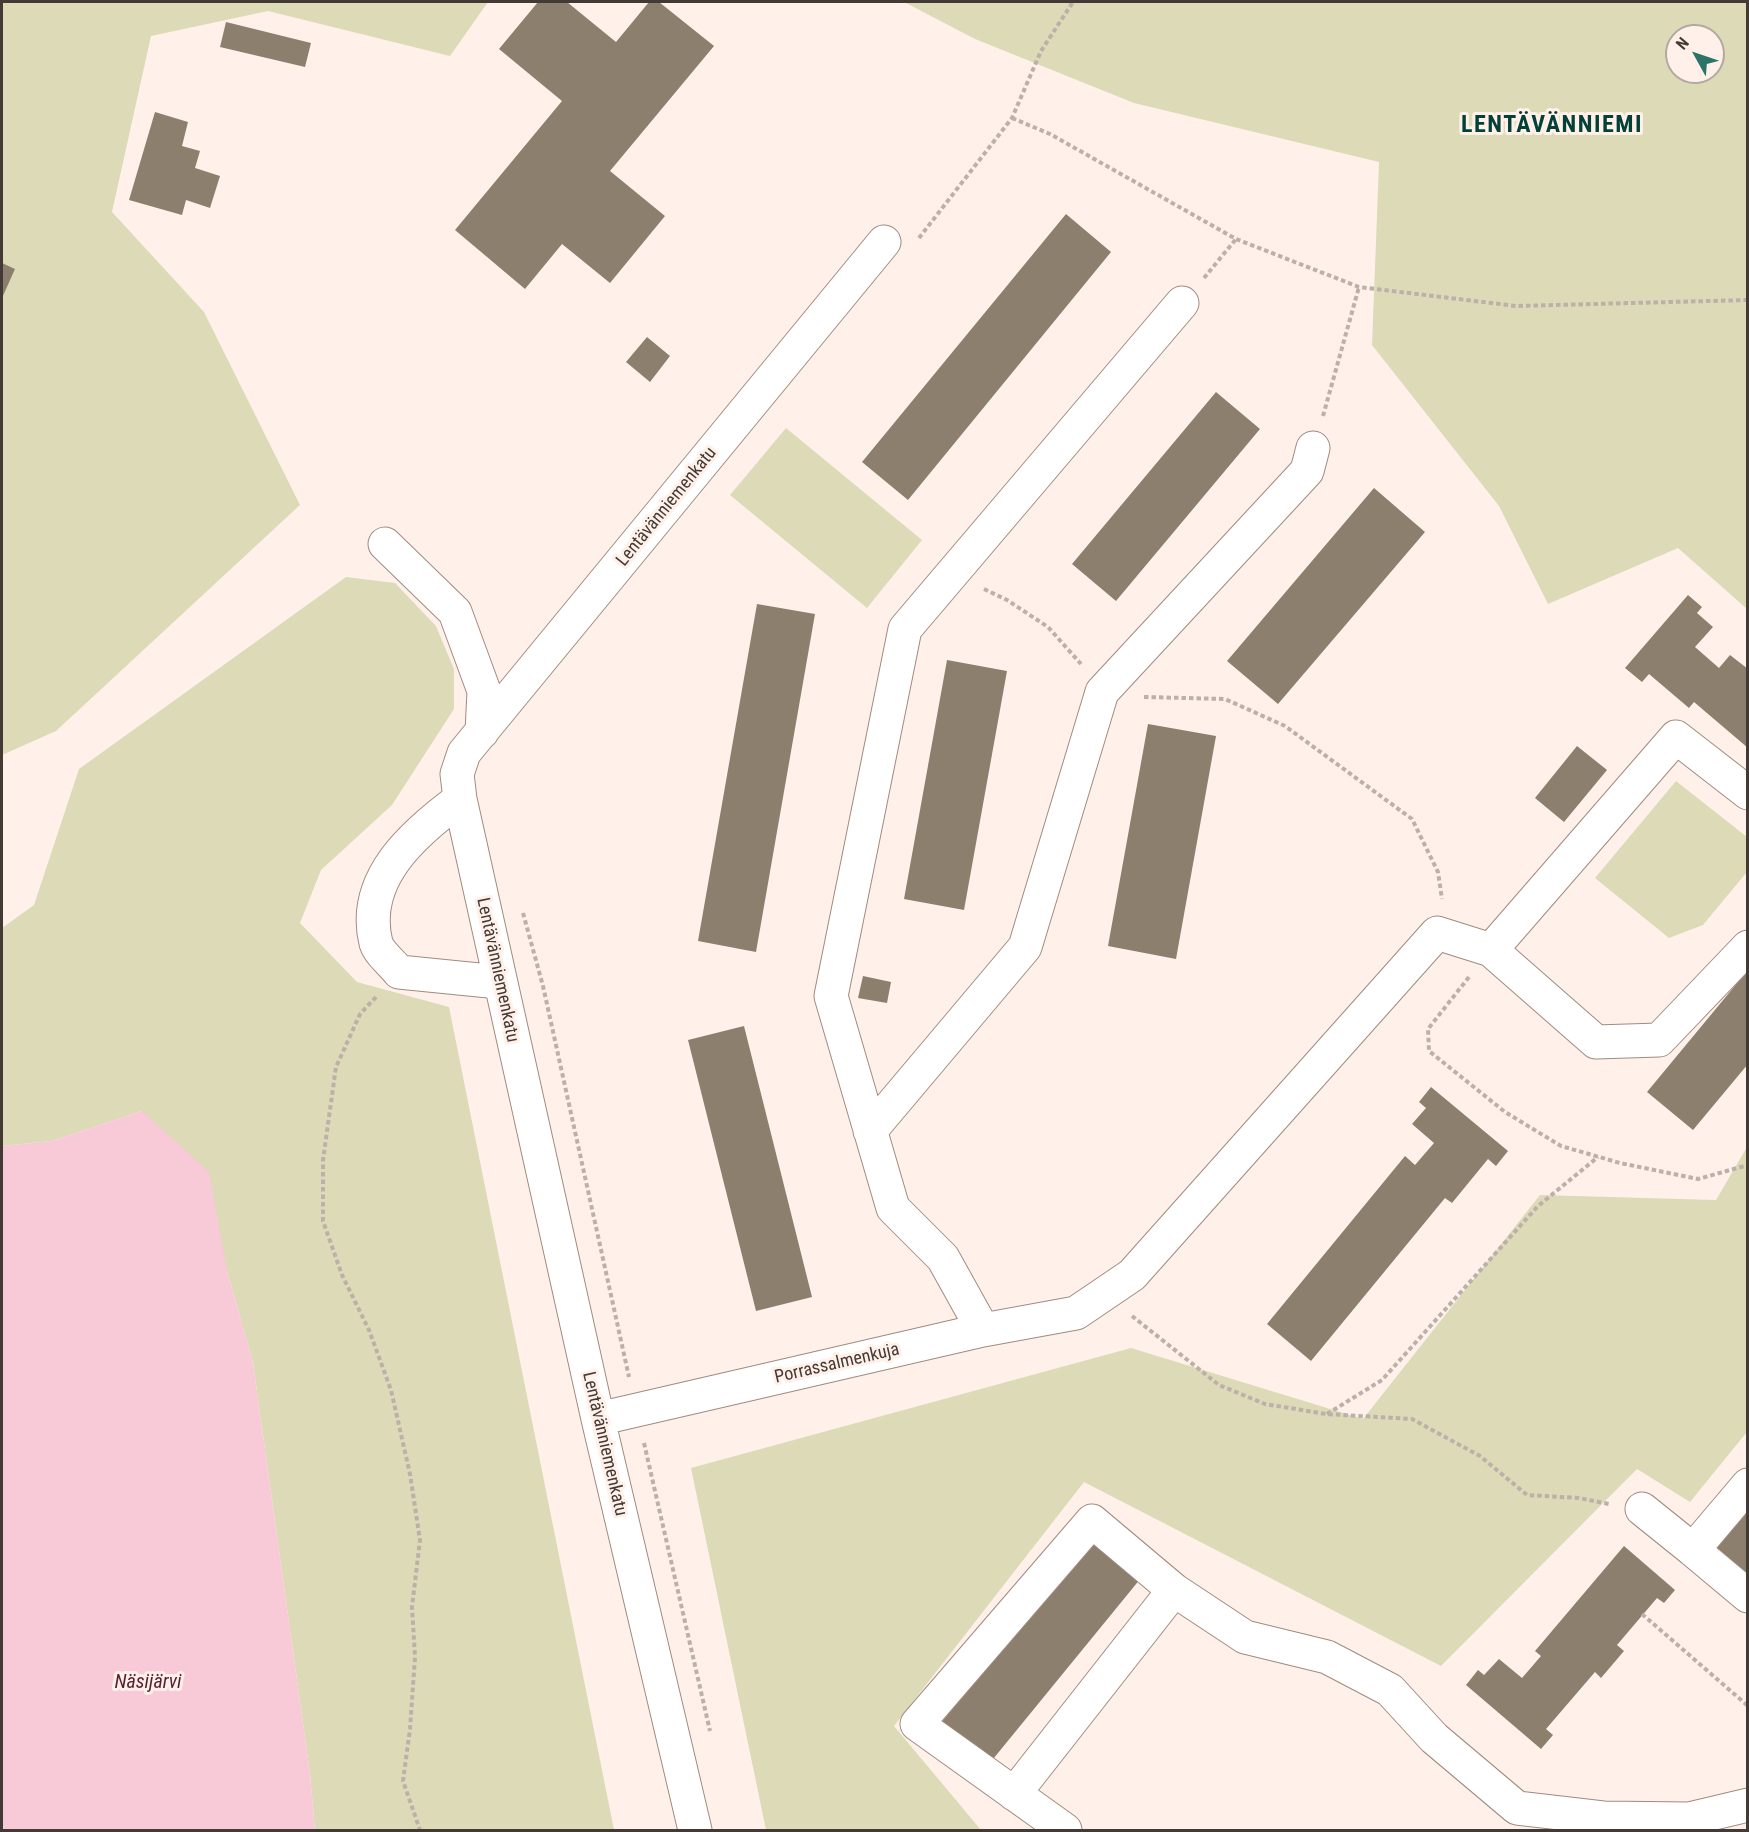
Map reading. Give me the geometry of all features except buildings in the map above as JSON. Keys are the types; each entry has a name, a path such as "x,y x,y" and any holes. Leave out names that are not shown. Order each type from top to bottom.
{"street":[{"name":"Lentävänniemenkatu","path":"695,1830 598,1419 499,982 460,799 457,774 464,753 898,244"},
{"path":"983,1330 943,1258 893,1208 831,996 905,629 1182,303"},
{"path":"870,1131 1025,947 1102,692 1307,471 1313,448"},
{"path":"385,544 455,612 484,691 482,732"},
{"path":"1491,950 1676,736 1748,793"},
{"path":"460,799 407,842 387,872 374,901 376,945 399,972 499,982"},
{"path":"1089,1305 1132,1275 1437,933 1491,950 1596,1042 1659,1040 1748,947"},
{"name":"Porrassalmenkuja","path":"598,1419 1089,1305"},
{"path":"1693,1550 1748,1485"},
{"path":"1642,1509 1748,1596"},
{"path":"1065,1830 917,1724 1092,1521 1174,1590 1245,1637 1327,1657 1389,1690 1434,1738 1517,1808 1603,1818 1689,1819 1748,1805"},
{"path":"1014,1794 1174,1590"},
{"path":"1733,1830 1748,1820"}],"path":[{"path":"898,244 1012,118 1041,51 1073,2"},
{"path":"1012,118 1050,134 1236,239 1359,287 1516,306 1748,300"},
{"path":"1182,303 1236,239"},
{"path":"1313,448 1359,287"},
{"path":"952,574 1007,600 1048,627 1106,688 1149,699 1225,699 1285,726 1412,819 1438,872 1447,936"},
{"path":"522,909 543,986 711,1737"},
{"path":"1491,950 1428,1029 1429,1051 1505,1112 1561,1146 1598,1157 1698,1179 1748,1165"},
{"path":"399,972 360,1014 336,1067 323,1160 323,1221 342,1275 369,1330 391,1390 410,1474 420,1540 412,1607 414,1681 403,1781 420,1830"},
{"path":"1326,1414 1382,1380 1538,1206 1598,1157"},
{"path":"1089,1305 1140,1322 1219,1385 1265,1404 1326,1414 1412,1419 1480,1456 1527,1495 1579,1498"},
{"path":"1642,1614 1748,1706"}],"shaded area":[{"path":"2,2 488,2 450,56 268,11 151,36 112,212 204,312 300,505 56,731 2,755"},
{"path":"904,2 1747,2 1747,609 1678,548 1548,604 1499,506 1372,345 1379,162 1134,103 975,39"},
{"path":"786,428 922,540 867,608 730,495"},
{"path":"346,577 395,583 436,626 454,669 454,709 392,805 321,870 300,923 357,982 449,1007 614,1830 315,1830 310,1774 253,1363 227,1271 142,1111 52,1141 2,1146 2,928 34,905 79,769"},
{"path":"1676,781 1747,837 1747,872 1703,925 1669,938 1595,878"},
{"path":"1747,1147 1747,1432 1690,1502 1637,1469 1441,1666 1084,1482 894,1726 981,1830 766,1830 691,1468 1131,1348 1363,1419 1540,1195 1716,1200"}],"water":[{"name":"Näsijärvi","path":"142,1111 209,1172 227,1271 253,1363 310,1774 315,1830 2,1830 2,1146 52,1141"}],"district":[{"name":"LENTÄVÄNNIEMI","path":"1552,126"}]}
